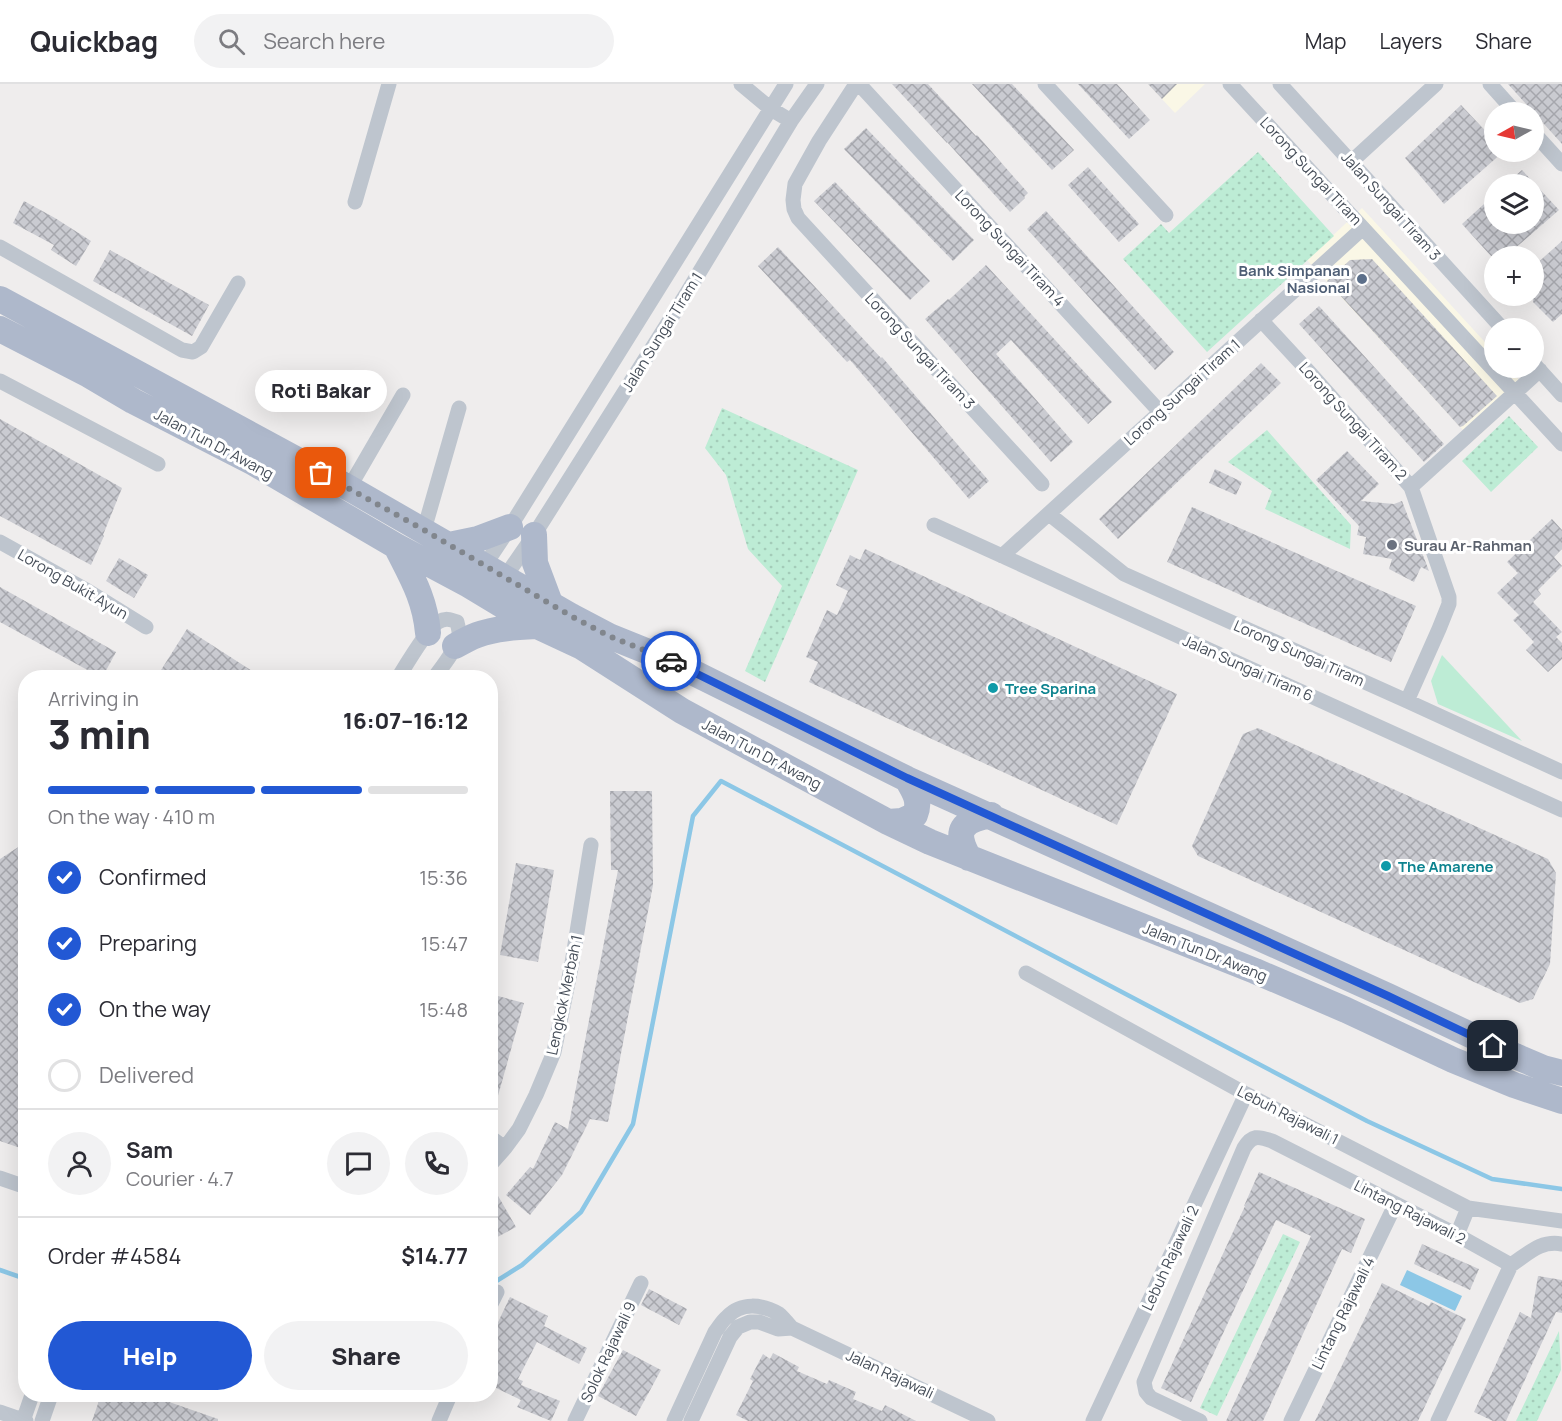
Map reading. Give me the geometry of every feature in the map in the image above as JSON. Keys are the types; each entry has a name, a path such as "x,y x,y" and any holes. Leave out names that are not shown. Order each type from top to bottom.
{"main road":[{"name":"Jalan Tun Dr Awang","path":"0,299 349,488 609,636 666,659 907,778 1515,1056 1562,1073"},
{"name":"Jalan Tun Dr Awang","path":"0,329 254,463 537,626 582,647 682,711 888,822 969,858 1255,971 1453,1060 1514,1085 1562,1101"},
{"path":"449,545 522,531 550,603"},
{"path":"396,546 422,598 427,616 428,633"},
{"path":"455,646 476,635 490,631 537,626"},
{"path":"888,822 902,821 915,814 917,801 907,778"},
{"path":"969,858 961,836 962,830 973,819 991,815"}],"street":[{"path":"355,202 389,84"},
{"name":"Jalan Sungai Tiram 1","path":"495,571 522,531 786,84"},
{"name":"Jalan Sungai Tiram 1","path":"495,571 685,296 791,121 817,84"},
{"name":"Lorong Sungai Tiram 3","path":"857,84 819,141 795,183 793,200 798,218 1042,484"},
{"name":"Lorong Sungai Tiram 4","path":"857,84 1160,412"},
{"path":"1045,84 1166,214"},
{"name":"Lorong Sungai Tiram","path":"1230,84 1562,444"},
{"name":"Jalan Sungai Tiram 3","path":"1280,84 1493,318"},
{"path":"1351,162 1436,84"},
{"path":"1490,84 1506,102"},
{"path":"742,85 771,109 791,121"},
{"path":"1544,144 1562,164"},
{"name":"Lorong Sungai Tiram 1","path":"1002,556 1363,228"},
{"path":"0,247 182,350 193,352 201,347 237,283"},
{"name":"Lorong Sungai Tiram 2","path":"1261,320 1411,487 1449,597 1449,604 1407,701"},
{"path":"1544,376 1562,395"},
{"path":"1411,487 1515,393 1527,378"},
{"path":"0,381 158,464"},
{"path":"349,488 403,395"},
{"path":"424,530 459,408"},
{"name":"Lorong Sungai Tiram","path":"1049,514 1124,574 1562,772"},
{"name":"Jalan Sungai Tiram 6","path":"934,525 1562,810"},
{"name":"Lorong Bukit Ayun","path":"0,542 88,591 146,627"},
{"path":"403,670 436,623 451,619 457,622 459,636 439,670"},
{"name":"Lengkok Merbah 1","path":"498,1156 519,1129 554,1052 572,963 591,845"},
{"name":"Lebuh Rajawali 1","path":"1026,973 1246,1094 1468,1208 1562,1221"},
{"name":"Lebuh Rajawali 2","path":"1093,1421 1246,1094"},
{"name":"Lintang Rajawali 2","path":"1200,1421 1151,1398 1146,1392 1144,1382 1244,1148 1248,1141 1255,1137 1272,1141 1457,1235 1511,1266"},
{"path":"498,1143 505,1148"},
{"path":"0,1178 18,1184"},
{"name":"Lintang Rajawali 4","path":"1291,1421 1395,1205"},
{"path":"1457,1235 1468,1208"},
{"path":"1438,1421 1511,1266 1542,1244 1562,1244"},
{"name":"Solok Rajawali 9","path":"575,1421 641,1283"},
{"name":"Jalan Rajawali","path":"674,1421 724,1318 733,1311 748,1306 759,1306 780,1315 792,1328 988,1421"},
{"name":"Jalan Rajawali","path":"691,1421 730,1337 738,1327 750,1322 759,1322 778,1329 792,1328"},
{"path":"0,1412 24,1421 30,1402"},
{"path":"42,1421 49,1402"},
{"path":"439,1421 447,1402"}],"shaded area":[{"path":"1148,84 1205,84 1175,113"},
{"path":"1362,208 1484,341 1484,378 1517,378 1528,390 1473,441 1307,260"}],"green space":[{"path":"1258,152 1334,236 1207,352 1123,259 1161,224 1169,233"},
{"path":"722,408 858,470 765,682 745,671 782,586 748,549 726,475 705,448"},
{"path":"1509,416 1538,447 1491,492 1462,461"},
{"path":"1267,430 1351,525 1350,549 1265,509 1272,491 1228,462"},
{"path":"1442,655 1522,741 1438,704 1431,681"},
{"path":"1283,1234 1300,1242 1217,1416 1200,1408"},
{"path":"1559,1331 1561,1370 1537,1421 1516,1421"}],"water":[{"path":"1407,1270 1462,1296 1455,1311 1400,1285"}],"building":[{"path":"892,84 928,84 1028,193 1025,198 1010,212"},
{"path":"972,84 1012,84 1074,150 1052,170"},
{"path":"1078,84 1117,84 1150,120 1129,139"},
{"path":"1148,84 1177,84 1162,99"},
{"path":"1508,84 1562,84 1562,144 1544,124 1544,102 1524,102"},
{"path":"1461,105 1484,129 1484,162 1492,162 1444,204 1405,158"},
{"path":"866,128 974,240 953,261 844,149"},
{"path":"1088,167 1139,224 1119,242 1068,185"},
{"path":"835,182 930,281 910,300 814,201"},
{"path":"1544,194 1559,210 1544,223"},
{"path":"24,201 91,241 76,266 51,250 54,245 13,223"},
{"path":"1484,204 1484,234 1531,234 1518,246 1484,246 1484,248 1462,224"},
{"path":"1046,211 1174,352 1155,370 1027,229"},
{"path":"1562,241 1562,314 1553,322 1537,306 1544,306 1544,257"},
{"path":"778,247 882,357 989,481 969,499 850,360 847,362 758,266"},
{"path":"110,250 209,305 192,336 93,281"},
{"path":"1372,259 1497,396 1463,426 1460,427 1327,281 1350,260"},
{"path":"986,265 1112,402 1088,424 1011,340 996,354 1073,442 1051,462 925,319"},
{"path":"1319,306 1444,444 1424,462 1299,324"},
{"path":"1261,363 1281,383 1118,539 1099,519"},
{"path":"0,419 122,488 91,565 0,516"},
{"path":"1347,451 1379,484 1361,501 1394,504 1402,501 1429,571 1421,567 1414,582 1389,569 1392,559 1363,554 1366,537 1357,535 1359,526 1316,480"},
{"path":"1215,469 1242,482 1236,495 1209,483"},
{"path":"1192,507 1416,606 1391,662 1167,562"},
{"path":"1552,519 1562,530 1562,549 1554,557 1562,566 1538,590 1541,594 1533,602 1562,632 1556,637 1562,643 1562,659 1548,672 1526,650 1534,642 1513,620 1519,615 1497,593 1518,573 1507,562"},
{"name":"Tree Sparina","path":"865,549 1177,694 1117,825 809,682 818,662 806,657 827,610 837,615 848,591 836,585 850,555 860,560"},
{"path":"119,558 148,575 134,598 106,581"},
{"path":"0,587 116,652 106,670 87,670 0,622"},
{"path":"187,629 251,670 161,670"},
{"name":"The Amarene","path":"1258,728 1548,859 1556,873 1550,964 1533,999 1520,1003 1198,856 1192,846 1243,734"},
{"path":"610,791 652,791 653,885 608,1122 590,1119 562,1175 530,1215 506,1195 530,1167 533,1169 555,1122 568,1129 618,870 611,870"},
{"path":"18,847 18,1147 0,1141 0,859"},
{"path":"516,863 554,870 538,962 500,955"},
{"path":"498,996 524,1003 498,1096"},
{"path":"1259,1172 1365,1219 1351,1253 1342,1249 1263,1421 1226,1421 1311,1236 1276,1220 1191,1402 1161,1388"},
{"path":"498,1196 516,1227 498,1237"},
{"path":"1422,1244 1479,1269 1470,1290 1414,1264"},
{"path":"1538,1276 1562,1280 1562,1313 1556,1312 1506,1421 1493,1421 1474,1412 1520,1312 1531,1318"},
{"path":"1382,1283 1429,1306 1431,1302 1466,1319 1418,1421 1315,1421"},
{"path":"649,1289 687,1309 679,1325 641,1305"},
{"path":"510,1297 548,1316 544,1326 587,1348 579,1364 537,1342 518,1379 523,1381 521,1385 560,1401 551,1421 517,1407 521,1400 498,1389 498,1322"},
{"path":"623,1350 661,1370 636,1416 598,1396"},
{"path":"773,1353 799,1367 797,1371 827,1384 829,1380 856,1392 853,1399 882,1411 885,1405 916,1421 748,1421 736,1415 763,1354 770,1359"},
{"path":"99,1402 169,1402 218,1419 218,1421 92,1421"}],"waterway":[{"path":"498,1280 522,1265 581,1212 633,1124 693,816 721,781 1367,1121 1492,1179 1562,1189"},
{"path":"0,1270 18,1276"}],"way so far":[{"path":"321,473 571,616 609,636 671,661"}],"place":[{"name":"Bank Simpanan Nasional","path":"1362,279"},
{"name":"Roti Bakar","path":"321,473"},
{"name":"Surau Ar-Rahman","path":"1392,545"},
{"name":"Tree Sparina","path":"993,688"},
{"name":"The Amarene","path":"1386,866"}],"route":[{"path":"671,661 907,778 1388,996 1493,1046"}]}
